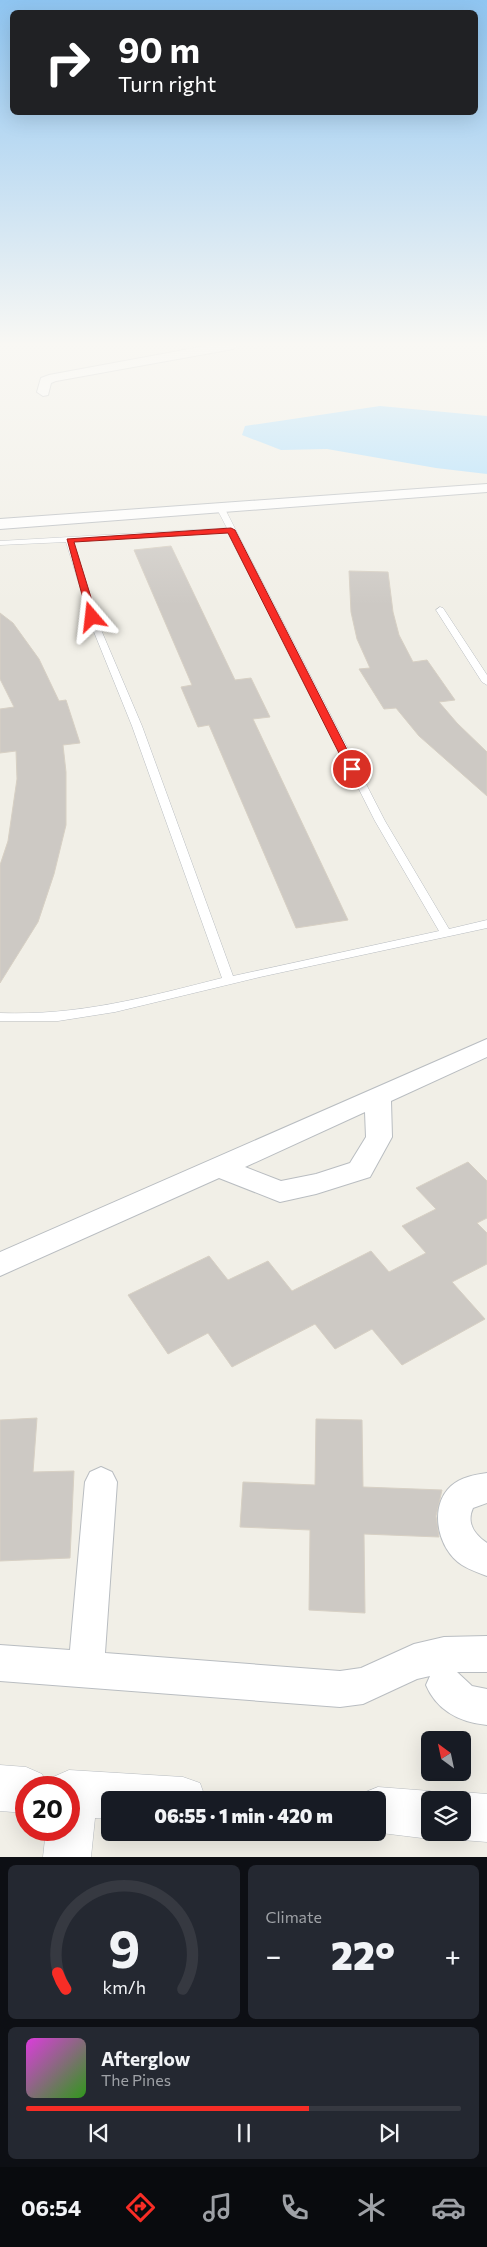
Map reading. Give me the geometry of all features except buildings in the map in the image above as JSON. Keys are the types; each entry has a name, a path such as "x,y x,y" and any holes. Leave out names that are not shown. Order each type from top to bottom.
{"street":[{"path":"0,524 487,488"},
{"path":"0,1265 486,1048"},
{"path":"218,1167 280,1192 316,1184 360,1170 379,1138 378,1096"},
{"path":"86,1669 101,1482"},
{"path":"487,1488 471,1492 462,1498 455,1508 453,1520 455,1533 462,1544 472,1554 487,1560"},
{"path":"0,1663 340,1689 363,1686 414,1662 444,1655 487,1654"},
{"path":"444,1685 454,1696 470,1705 487,1706"},
{"path":"0,1788 15,1789"},
{"path":"80,1794 101,1795"},
{"path":"386,1812 421,1814"},
{"path":"471,1817 487,1818"},
{"path":"67,1857 68,1841"}],"lane":[{"path":"221,508 380,821 446,933"},
{"path":"0,543 231,530"},
{"path":"70,540 98,632 137,726 229,981"},
{"path":"440,610 484,671 487,682"},
{"path":"0,1017 25,1019 57,1018 102,1011 487,924"}],"water":[{"path":"243,432 487,432 487,474 436,468 327,449 281,450 242,435"}],"route":[{"path":"92,617 70,540 231,530 352,769"}]}
